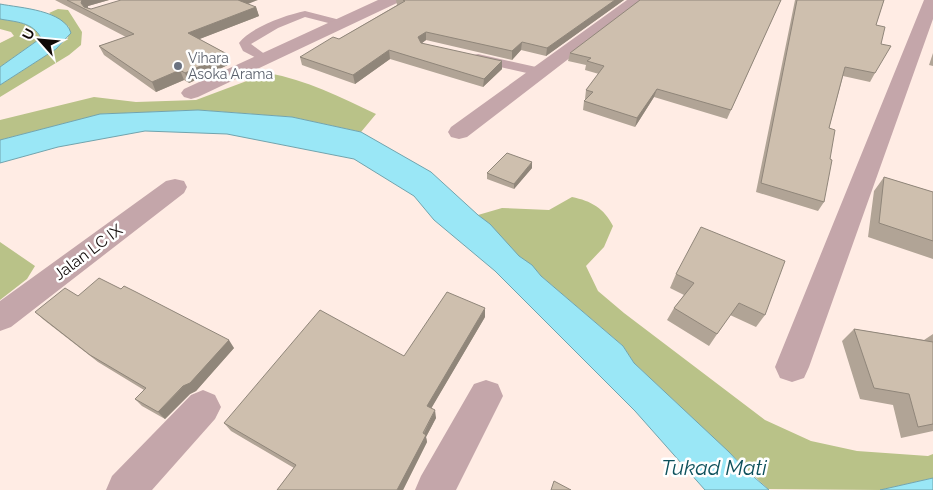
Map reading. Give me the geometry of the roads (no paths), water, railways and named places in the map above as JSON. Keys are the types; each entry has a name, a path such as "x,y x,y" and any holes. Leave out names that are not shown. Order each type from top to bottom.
{"street":[{"path":"191,93 391,0"},
{"path":"460,132 637,0"},
{"path":"792,368 932,0"},
{"name":"Jalan LC IX","path":"0,318 175,186"},
{"path":"435,490 486,396"},
{"path":"126,490 203,407"}],"lane":[{"path":"264,58 247,48 245,43 255,34 302,14 340,23"},
{"path":"464,55 540,72"}],"water":[{"path":"0,4 41,11 51,15 67,25 71,33 56,49 0,85 0,67 41,38 29,26 0,19"},
{"name":"Tukad Mati","path":"198,110 292,117 361,132 431,172 490,224 519,256 532,265 541,276 623,346 634,363 769,490 705,490 635,411 495,271 434,220 414,196 354,159 227,134 145,131 58,147 0,163 0,140 100,114"},
{"path":"933,478 933,490 880,490"}],"place":[{"name":"Vihara Asoka Arama","path":"178,66"}]}
